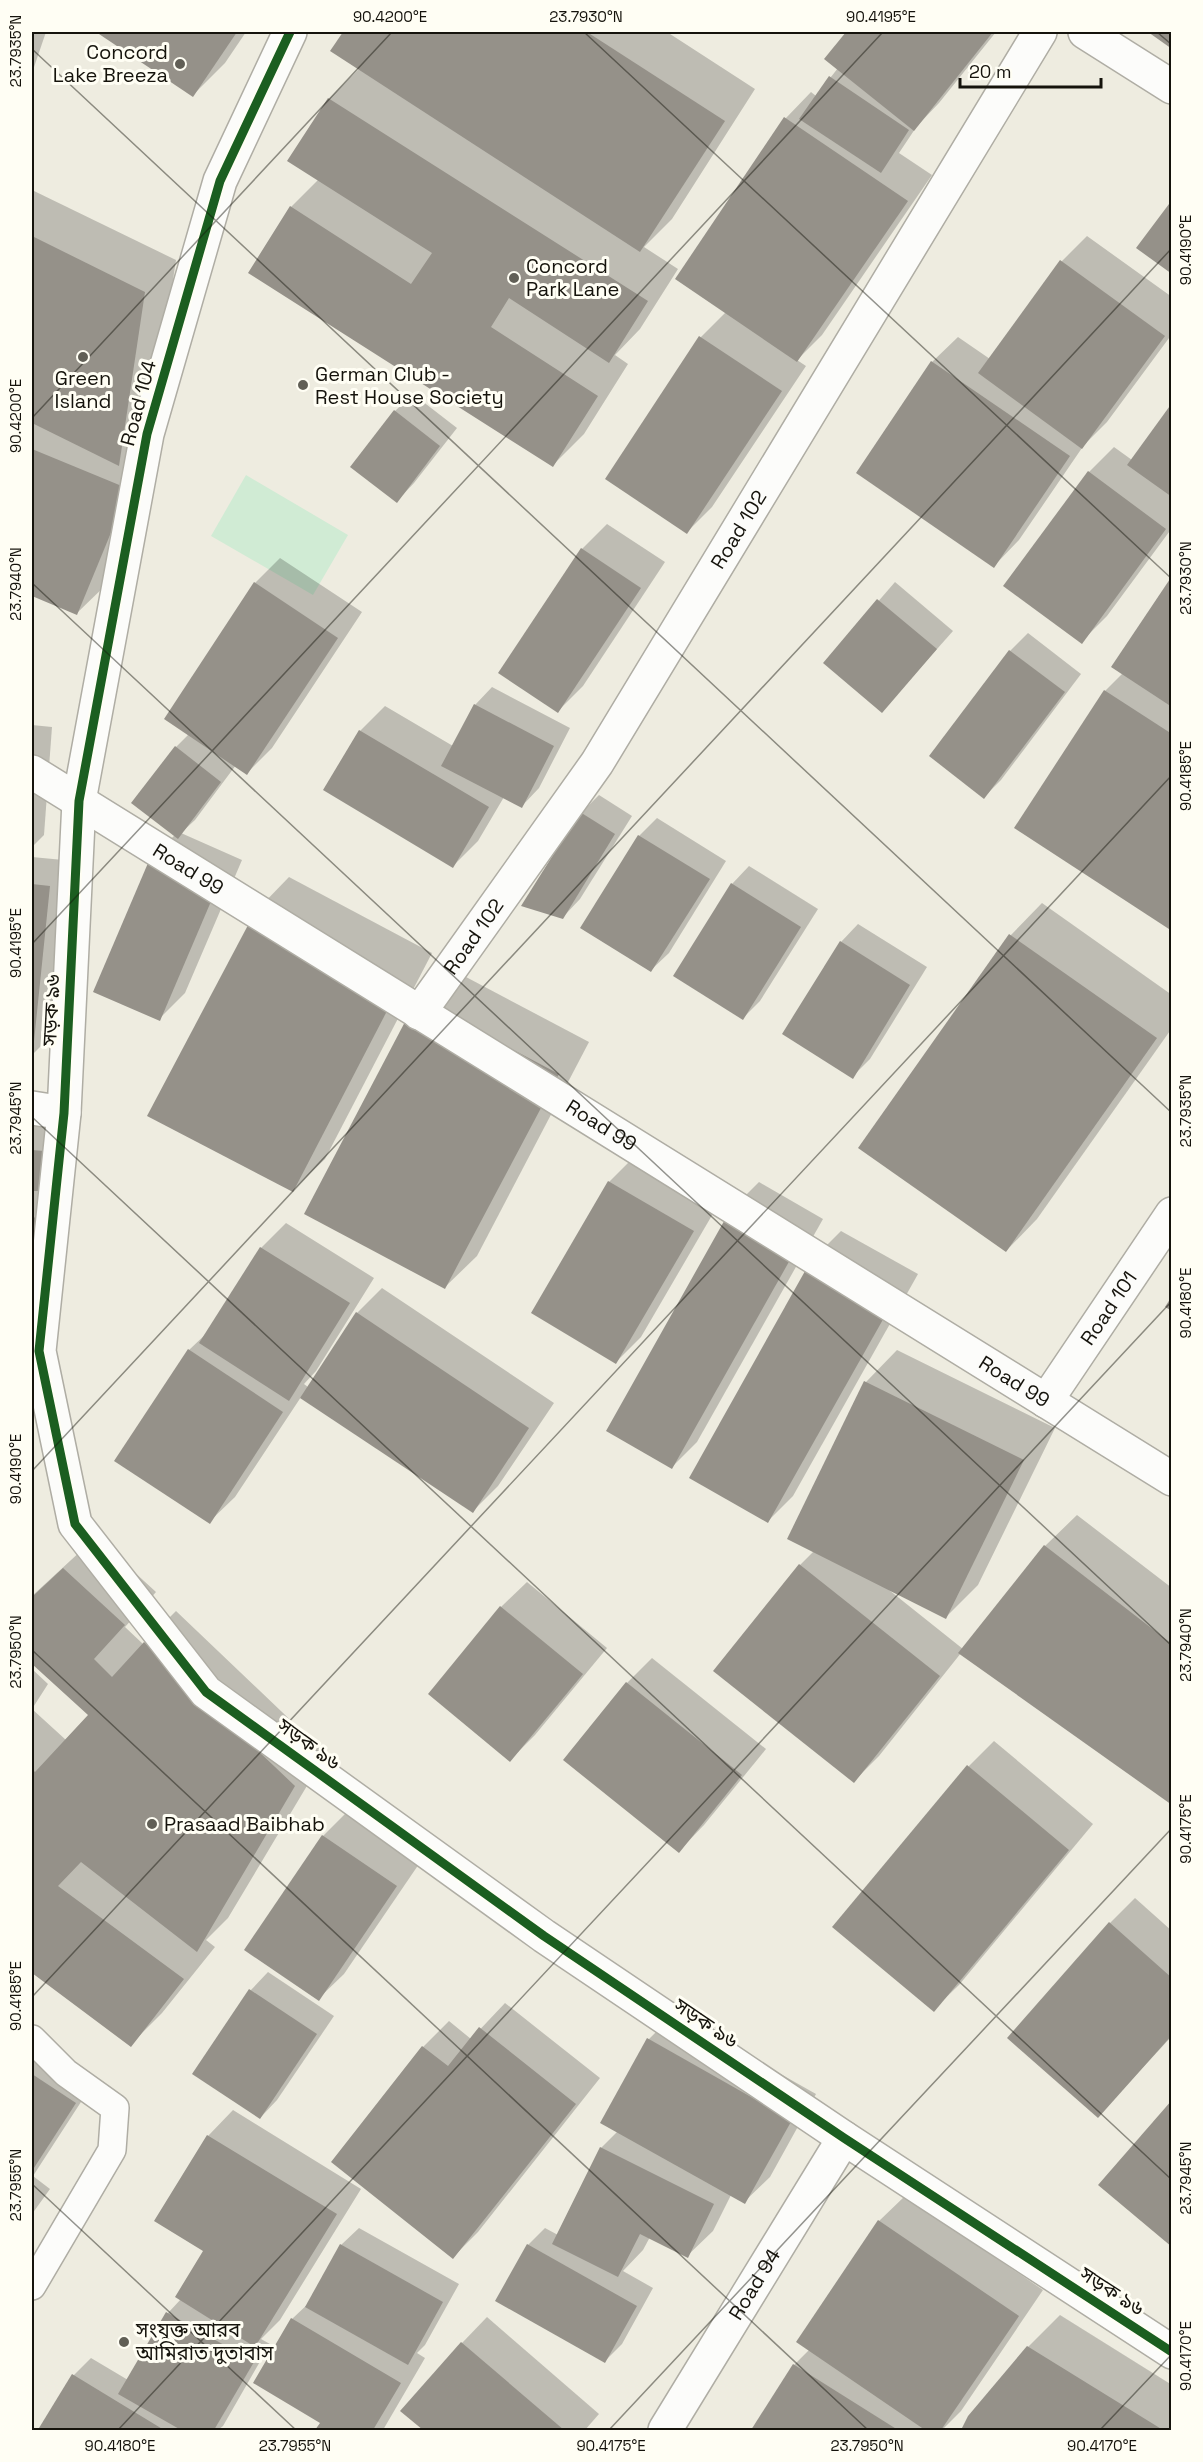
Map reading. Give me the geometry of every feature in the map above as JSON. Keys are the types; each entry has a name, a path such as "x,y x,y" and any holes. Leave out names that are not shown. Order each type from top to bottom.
{"street":[{"name":"Road 104","path":"79,801 147,434 220,181 290,32"},
{"name":"Road 102","path":"419,1013 597,763 1040,32"},
{"path":"1085,32 1172,87"},
{"name":"Road 99","path":"32,772 1172,1479"},
{"name":"সড়ক ৯৬","path":"79,801 64,1113 39,1352 75,1524 206,1692 544,1936 844,2138 1172,2352"},
{"path":"32,1108 64,1113"},
{"name":"Road 101","path":"1046,1401 1172,1214"},
{"name":"Road 94","path":"664,2430 844,2138"}],"lane":[{"path":"32,2039 66,2073 115,2108 112,2150 32,2286"}],"green space":[{"path":"246,475 348,535 313,595 211,536"}],"building":[{"name":"Concord Lake Breeza","path":"96,32 237,32 193,97"},
{"path":"343,32 587,32 725,121 640,252 330,51"},
{"path":"846,32 993,32 914,131 824,59"},
{"path":"1148,32 1172,32 1172,49"},
{"path":"829,76 909,130 881,173 799,119"},
{"name":"Concord Park Lane","path":"328,98 648,301 609,363 509,298 491,327 598,396 553,467 248,273 290,206 411,284 432,253 287,161"},
{"path":"784,117 908,201 797,362 675,279"},
{"path":"1172,200 1172,274 1136,248"},
{"name":"Green Island","path":"32,236 145,292 119,466 32,423"},
{"path":"1060,260 1165,336 1082,449 978,373"},
{"path":"699,336 782,391 687,534 605,479"},
{"path":"931,361 1070,456 994,568 856,473"},
{"path":"1172,403 1172,497 1127,465"},
{"path":"394,410 440,446 397,503 350,467"},
{"path":"32,449 129,489 77,615 32,596"},
{"path":"1088,471 1166,529 1082,644 1003,586"},
{"path":"581,548 641,588 558,713 498,673"},
{"path":"1172,576 1172,707 1111,667"},
{"path":"254,582 338,638 247,775 164,719"},
{"path":"877,599 937,649 882,713 823,663"},
{"path":"1009,650 1065,692 984,799 929,756"},
{"path":"1104,690 1172,734 1172,931 1014,828"},
{"path":"474,704 554,746 522,808 441,766"},
{"path":"359,730 489,807 453,868 323,790"},
{"path":"175,746 221,782 178,839 131,803"},
{"path":"580,812 615,834 563,919 521,906"},
{"path":"638,835 710,879 651,972 580,928"},
{"path":"151,856 218,885 160,1021 93,992"},
{"path":"731,883 801,927 743,1020 673,976"},
{"path":"32,884 50,886 33,1051 32,1051"},
{"path":"257,908 401,984 293,1192 147,1116"},
{"path":"1009,934 1157,1038 1006,1252 858,1148"},
{"path":"840,941 910,985 853,1079 782,1034"},
{"path":"417,999 559,1074 445,1289 304,1214"},
{"path":"32,1150 44,1151 40,1191 32,1191"},
{"path":"608,1181 694,1231 616,1364 531,1313"},
{"path":"732,1207 799,1244 672,1469 606,1431"},
{"path":"32,1217 37,1218 34,1244 32,1244"},
{"path":"260,1247 350,1303 289,1401 199,1343"},
{"path":"814,1255 894,1300 768,1523 689,1478"},
{"path":"1172,1296 1172,1311 1165,1307"},
{"path":"356,1312 529,1428 473,1513 300,1398"},
{"path":"188,1349 283,1412 210,1524 114,1461"},
{"path":"864,1381 1024,1460 946,1619 787,1539"},
{"path":"1044,1545 1172,1644 1172,1805 958,1653"},
{"path":"799,1564 940,1676 854,1783 713,1671"},
{"name":"Prasaad Baibhab","path":"63,1568 125,1625 94,1659 112,1677 144,1642 295,1786 197,1952 81,1862 58,1886 184,1979 131,2047 32,1973 32,1769 35,1772 88,1715 32,1664 32,1597"},
{"path":"500,1606 583,1674 510,1762 428,1694"},
{"path":"626,1682 742,1775 679,1853 563,1760"},
{"path":"967,1765 1069,1850 934,2012 832,1927"},
{"path":"322,1835 397,1886 319,2001 244,1950"},
{"path":"1109,1922 1172,1978 1172,2035 1098,2118 1007,2038"},
{"path":"249,1989 317,2034 260,2119 192,2074"},
{"path":"479,2027 576,2104 453,2259 331,2162 422,2046 448,2066"},
{"path":"647,2038 792,2120 745,2204 600,2123"},
{"path":"32,2074 76,2103 32,2171"},
{"path":"1172,2100 1172,2247 1098,2185"},
{"path":"207,2135 337,2214 255,2347 175,2297 203,2251 154,2221"},
{"path":"600,2147 714,2204 688,2258 640,2234 618,2277 552,2244"},
{"path":"878,2220 1019,2316 941,2430 925,2430 796,2342"},
{"path":"340,2244 443,2302 408,2365 305,2307"},
{"path":"527,2244 637,2306 605,2363 495,2301"},
{"path":"166,2312 254,2362 214,2430 181,2430 118,2394"},
{"path":"291,2318 401,2383 373,2430 315,2430 320,2423 253,2383"},
{"path":"461,2342 564,2430 423,2430 400,2411"},
{"path":"1027,2346 1163,2430 961,2430 968,2416"},
{"path":"793,2364 898,2430 751,2430"},
{"path":"72,2374 164,2430 44,2430 39,2428"}],"cycle path":[{"path":"290,32 220,181 147,434 79,801 64,1113 39,1351 75,1524 206,1692 544,1936 844,2138 1172,2352"}],"place":[{"name":"Concord Lake Breeza","path":"180,64"},
{"name":"Concord Park Lane","path":"514,278"},
{"name":"Green Island","path":"83,357"},
{"name":"German Club - Rest House Society","path":"303,385"},
{"name":"Prasaad Baibhab","path":"152,1824"},
{"name":"সংযুক্ত আরব আমিরাত দুতাবাস","path":"124,2342"}]}
